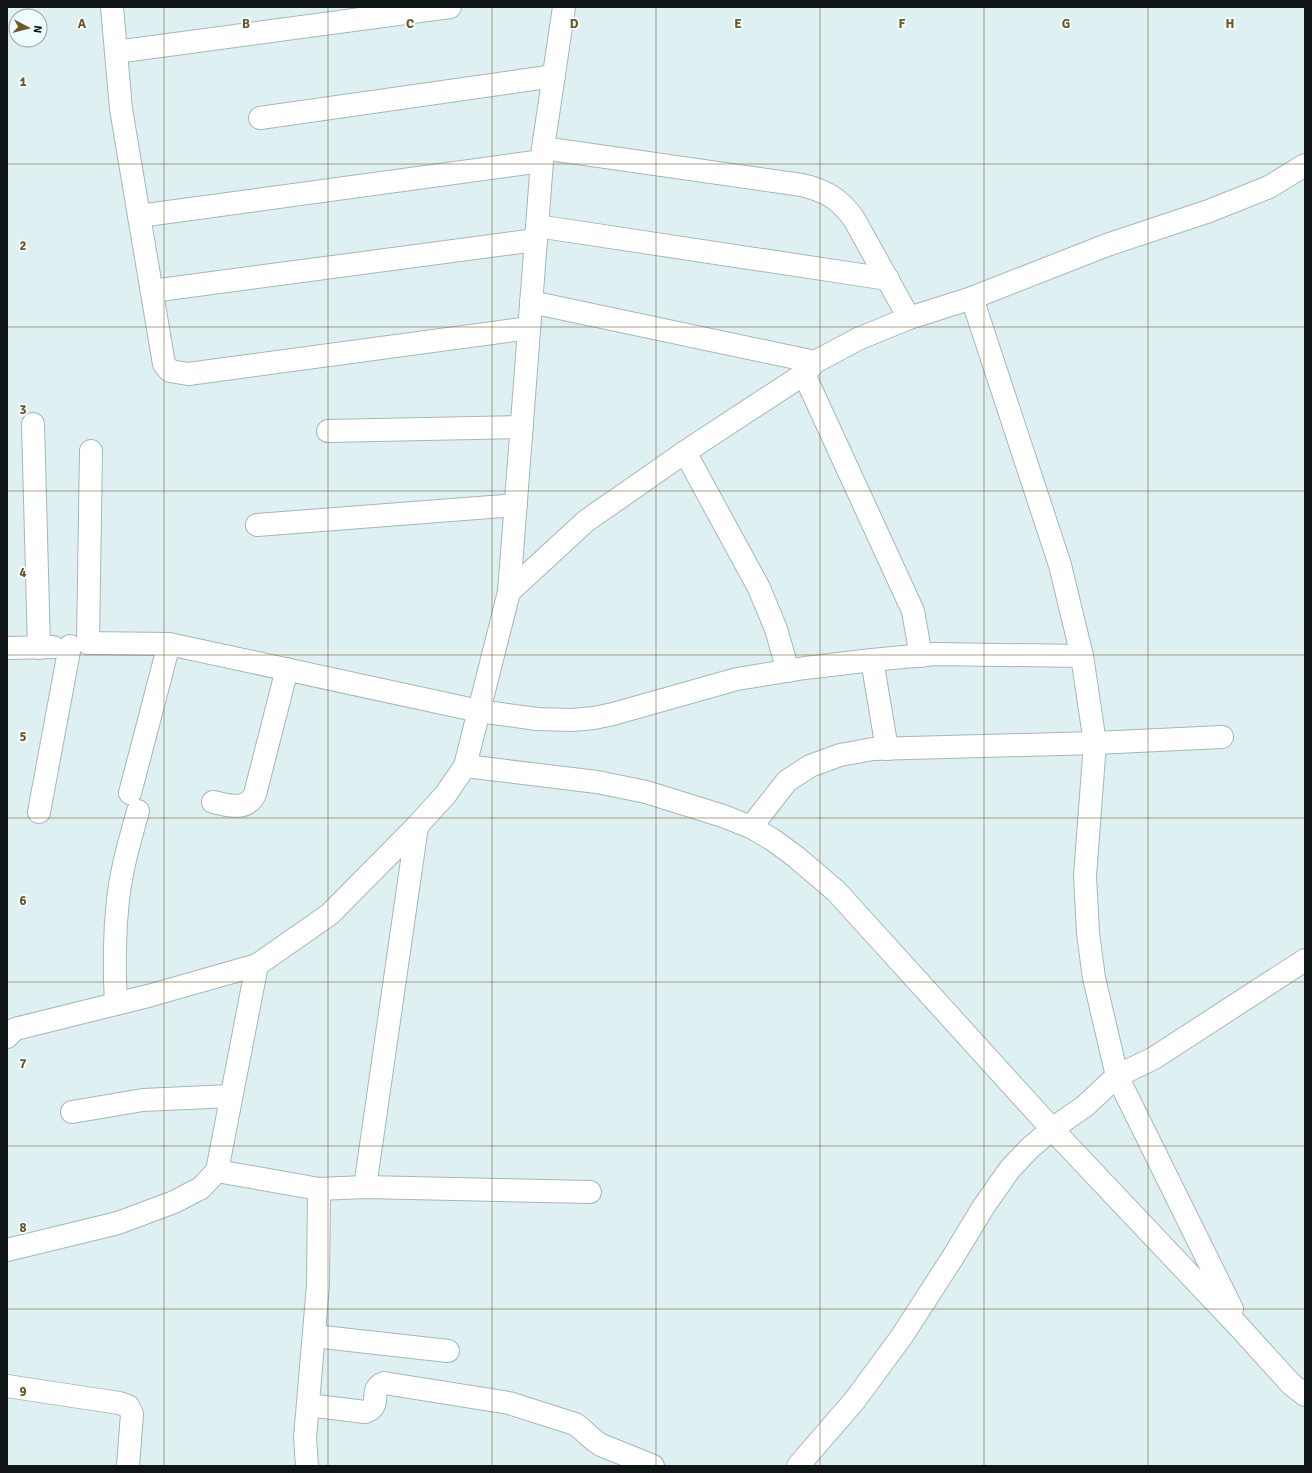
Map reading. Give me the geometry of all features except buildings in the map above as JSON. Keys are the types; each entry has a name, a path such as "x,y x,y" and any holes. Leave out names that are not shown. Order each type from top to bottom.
{"street":[{"path":"112,7 121,110 164,364 170,371 188,374 529,328"},
{"path":"116,52 450,7"},
{"path":"7,1037 15,1029 116,1004 257,965 330,914 417,826 446,794 464,766 509,592 543,154 564,7"},
{"path":"260,118 554,76"},
{"path":"139,216 543,154 802,185 817,189 833,197 846,208 854,219 909,318"},
{"path":"509,592 586,521 809,368 858,339 909,318 972,298 1107,246 1209,211 1269,187 1305,165"},
{"path":"152,291 536,233 888,279"},
{"path":"972,298 1060,565 1082,656 1095,743 1086,876 1088,933 1094,978 1117,1076 1242,1330"},
{"path":"531,302 809,368"},
{"path":"809,368 913,612 921,656"},
{"path":"33,424 39,648"},
{"path":"328,431 522,428"},
{"path":"39,812 79,644 91,451"},
{"path":"685,452 759,588 776,629 788,671"},
{"path":"256,525 516,505"},
{"path":"7,648 39,648 79,644 169,644 479,711 537,719 572,720 594,718 737,679 872,660 935,654 1082,656"},
{"path":"116,1004 114,974 115,928 118,899 134,802 169,644"},
{"path":"872,660 887,749"},
{"path":"213,802 236,806 245,805 251,801 255,794 287,669"},
{"path":"751,827 787,781 810,766 840,754 873,749 1095,743 1222,737"},
{"path":"464,766 597,782 646,792 723,816 751,827 773,840 796,857 836,891 1052,1129 1291,1384 1305,1395"},
{"path":"365,1188 417,826"},
{"path":"798,1466 855,1400 902,1336 984,1206 1010,1169 1030,1148 1052,1129 1085,1106 1117,1076 1154,1058 1305,960"},
{"path":"7,1250 118,1223 174,1202 202,1188 217,1171 257,965"},
{"path":"72,1112 143,1100 231,1096"},
{"path":"217,1171 319,1189 365,1188 590,1192"},
{"path":"307,1466 305,1438 318,1284 319,1189"},
{"path":"314,1336 448,1351"},
{"path":"308,1405 365,1412 371,1410 374,1406 376,1389 380,1384 384,1383 508,1403 575,1424 594,1442 652,1466"},
{"path":"7,1386 119,1403 128,1406 132,1414 128,1466"}]}
